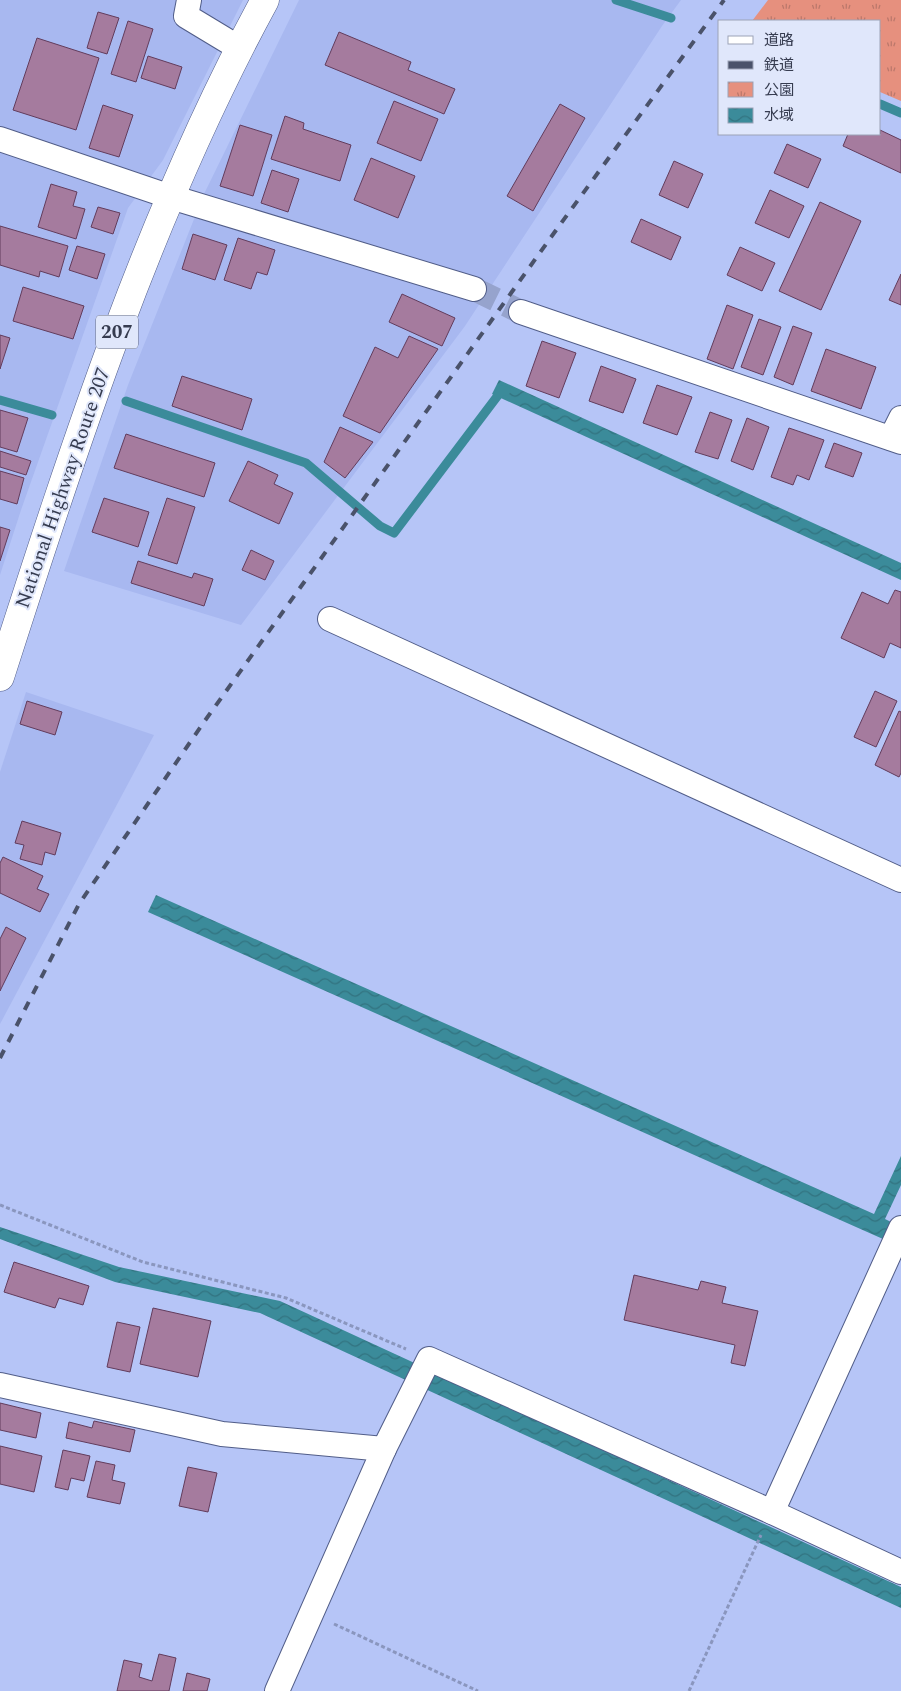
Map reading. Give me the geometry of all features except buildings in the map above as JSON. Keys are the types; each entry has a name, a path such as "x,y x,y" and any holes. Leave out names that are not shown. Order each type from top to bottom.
{"highway":[{"name":"National Highway Route 207","path":"0,678 50,522 105,361 170,198 239,48 265,0"}],"street":[{"path":"189,0 186,16 239,48"},
{"path":"0,139 170,198 474,290"},
{"path":"521,312 898,433"},
{"path":"330,620 901,880"},
{"path":"772,1512 896,1238"},
{"path":"277,1691 384,1449 429,1359 772,1512 901,1572"},
{"path":"0,1384 222,1434 384,1449"}],"path":[{"path":"0,1205 144,1262 286,1298 429,1359"},
{"path":"689,1691 755,1549"},
{"path":"311,1613 478,1691"}],"shaded area":[{"path":"0,0 243,0 163,160 128,208 21,510 0,575"},
{"path":"299,0 681,0 465,326 241,625 64,571 128,385 204,194"},
{"path":"26,692 154,735 0,1024 0,772"}],"green space":[{"path":"768,0 901,0 901,101 881,92 881,20 753,20"}],"water":[{"path":"499,380 901,563 901,580 492,394"},
{"path":"156,895 874,1214 901,1156 901,1185 885,1219 901,1227 901,1247 148,912"},
{"path":"0,1227 119,1267 280,1301 901,1587 901,1608 260,1313 115,1282 0,1239"}],"waterway":[{"path":"616,0 671,18"},
{"path":"881,104 901,113"},
{"path":"126,401 306,463 380,526 394,533 502,390 506,391"},
{"path":"0,400 52,415"}],"tunnel":[{"path":"474,289 521,312"}],"railway":[{"path":"0,1058 79,904 204,722 554,233 724,0"}]}
